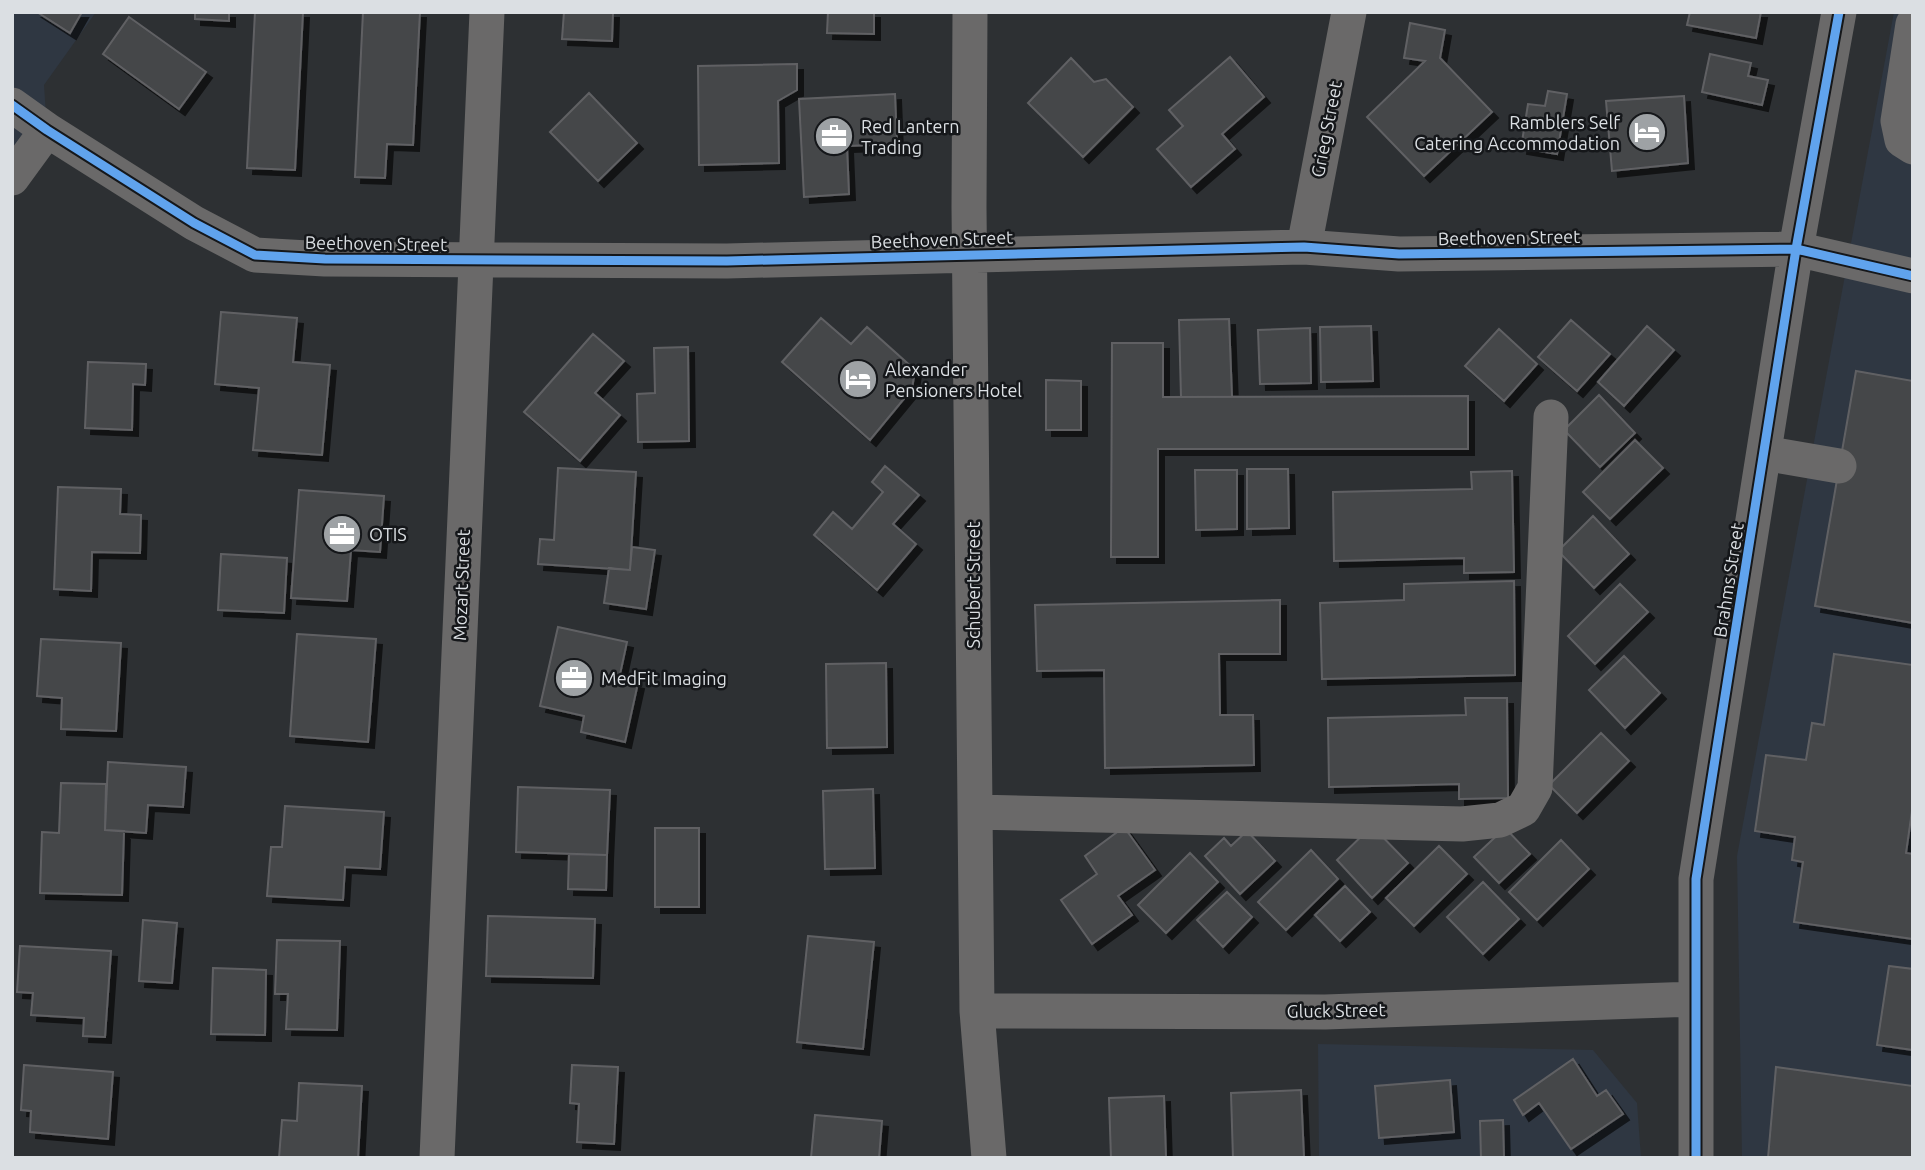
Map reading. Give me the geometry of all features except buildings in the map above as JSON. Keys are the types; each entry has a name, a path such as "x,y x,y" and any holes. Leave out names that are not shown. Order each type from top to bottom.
{"street":[{"name":"Mozart Street","path":"437,1158 487,12"},
{"name":"Schubert Street","path":"970,12 977,1011 989,1158"},
{"name":"Grieg Street","path":"1304,247 1349,12"},
{"name":"Brahms Street","path":"1696,1158 1696,878 1796,249 1839,12"},
{"path":"1913,24 1898,121 1902,140 1913,147"},
{"path":"1913,93 1908,123 1913,135"},
{"name":"Beethoven Street","path":"12,105 194,223 255,255 325,259 727,261 1304,247 1399,254 1796,249 1913,276"},
{"path":"12,178 47,130"},
{"path":"975,812 1462,824 1500,820 1523,809 1535,788 1551,417"},
{"path":"1762,464 1838,477"},
{"name":"Gluck Street","path":"977,1011 1325,1012 1695,999"}],"shaded area":[{"path":"12,12 96,12 44,85 47,130 12,178"},
{"path":"1894,12 1913,12 1913,1158 1742,1158 1737,856"},
{"path":"1318,1044 1593,1050 1637,1103 1641,1158 1319,1158"}],"cycle path":[{"path":"1696,1158 1696,879 1796,249 1839,12"},
{"path":"12,105 194,223 255,255 325,259 727,261 1304,247 1399,254 1796,249 1913,276"}],"place":[{"name":"Ramblers Self Catering Accommodation","path":"1647,132"},
{"name":"Red Lantern Trading","path":"834,136"},
{"name":"Alexander Pensioners Hotel","path":"858,379"},
{"name":"OTIS","path":"342,534"},
{"name":"MedFit Imaging","path":"574,678"}]}
